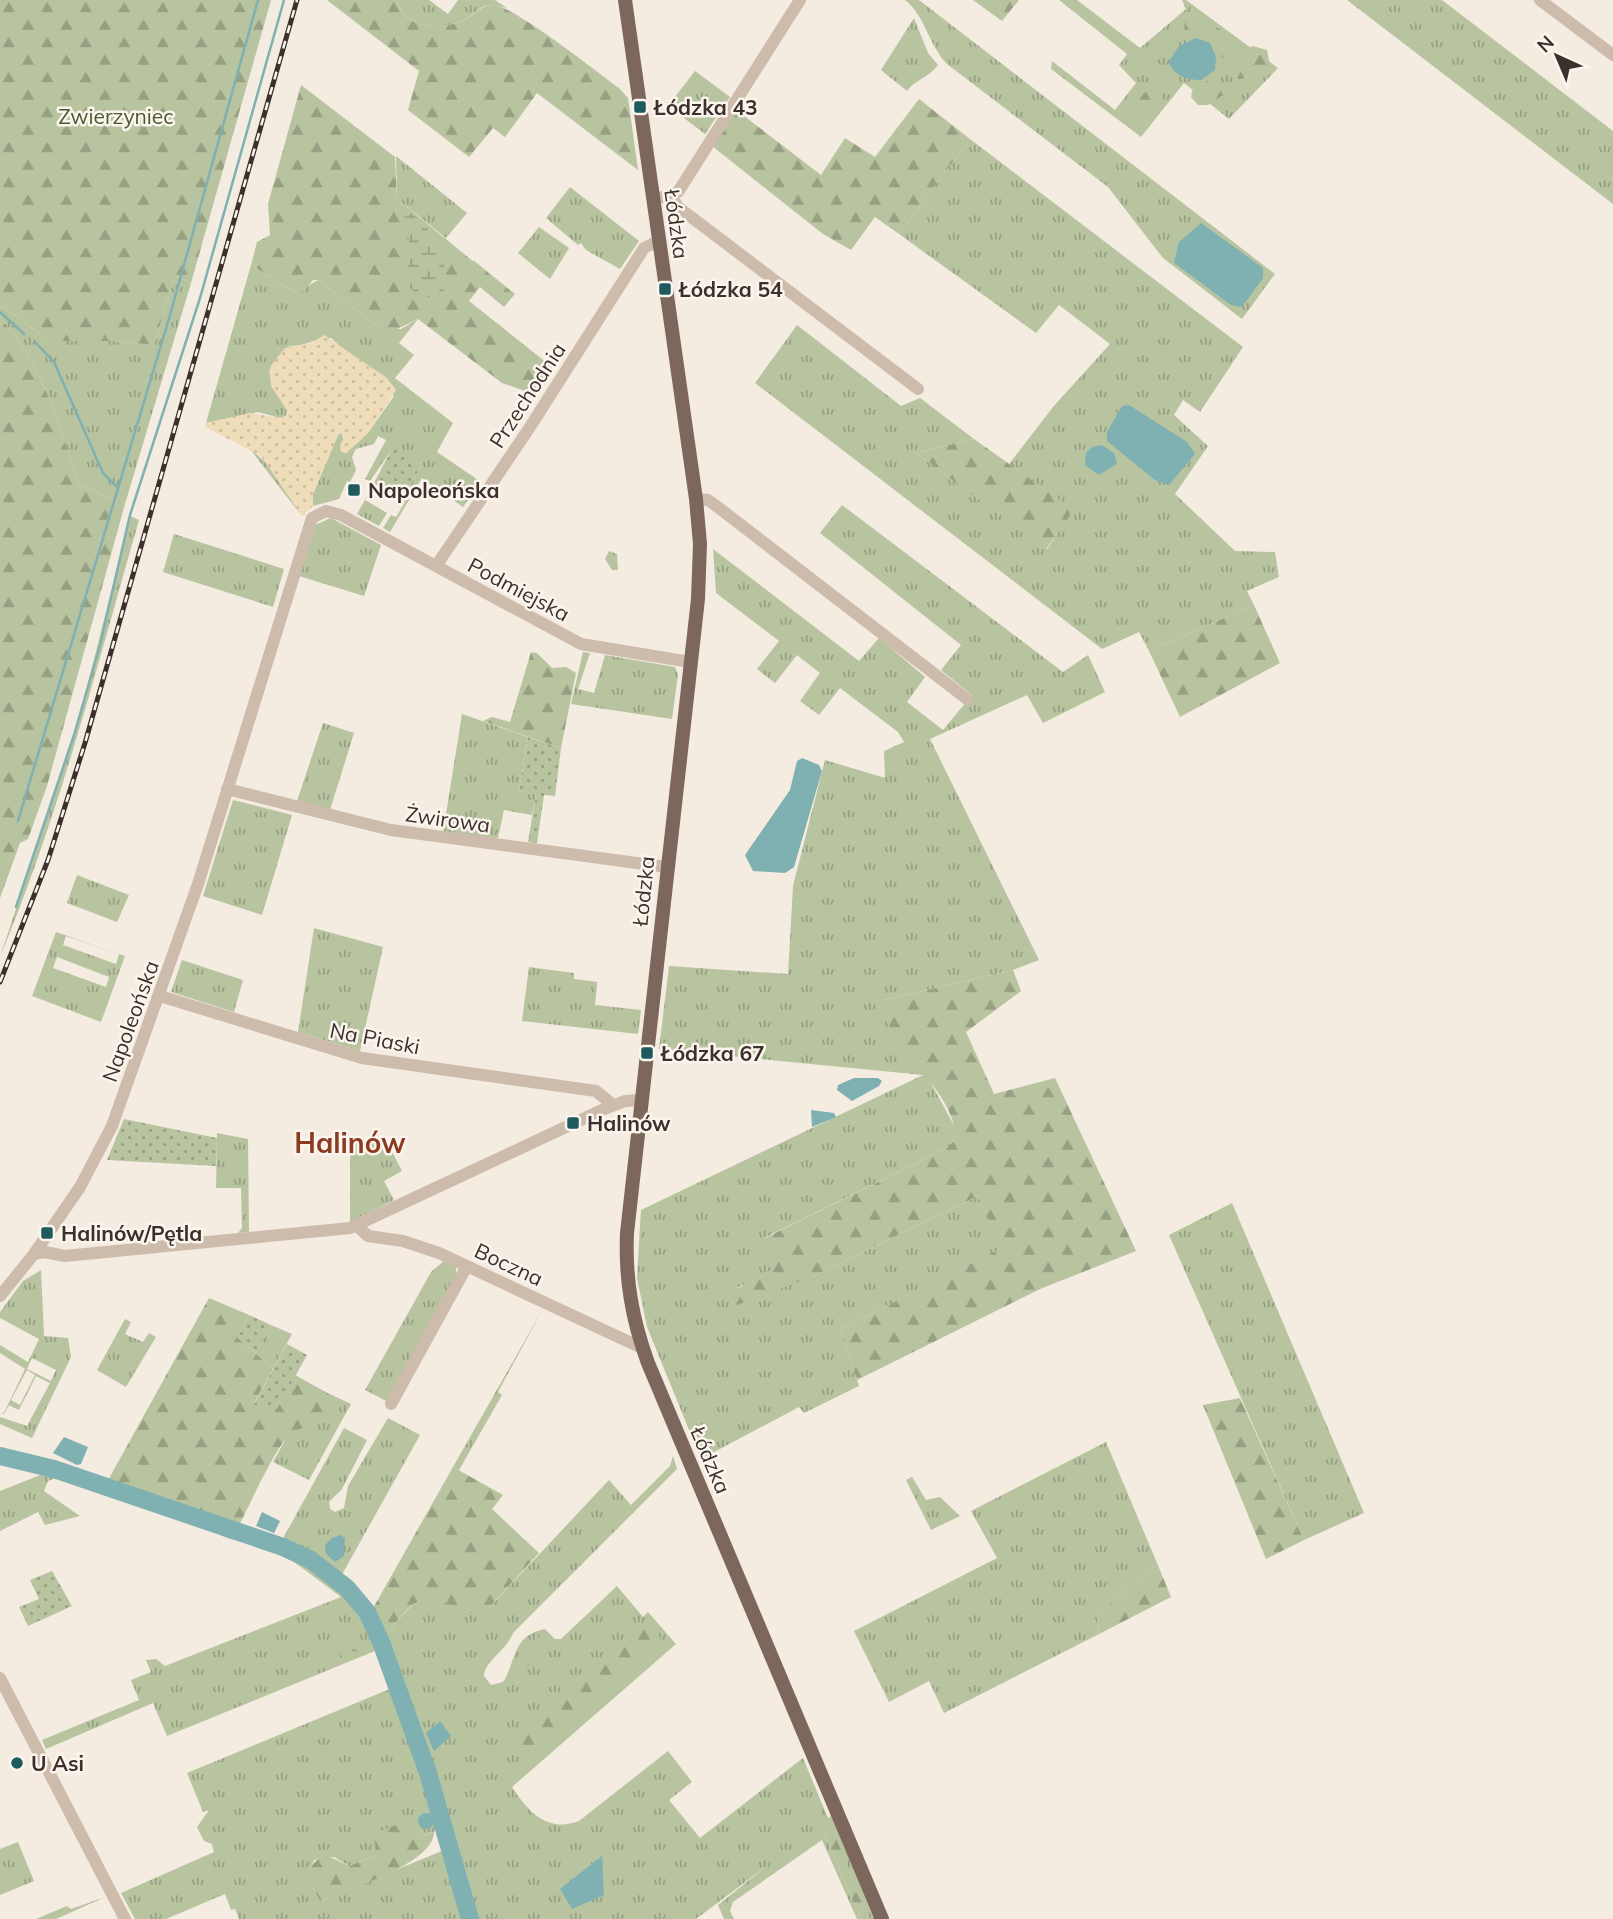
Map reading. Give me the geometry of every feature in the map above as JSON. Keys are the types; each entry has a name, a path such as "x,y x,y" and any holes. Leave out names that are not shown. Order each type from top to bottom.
{"main road":[{"name":"Łódzka","path":"625,0 696,499 700,572 641,1100 626,1262 630,1304 642,1348 882,1919"}],"street":[{"path":"653,200 678,192 800,0"},
{"path":"1539,0 1613,55"},
{"path":"671,196 678,207 918,389"},
{"name":"Przechodnia","path":"436,566 530,427 644,248 658,241"},
{"path":"696,499 708,500 719,508 967,699"},
{"name":"Napoleońska","path":"0,1296 34,1254 80,1187 103,1146 160,996 308,524 323,511 341,515"},
{"name":"Podmiejska","path":"341,515 581,644 690,662"},
{"name":"Żwirowa","path":"227,789 391,830 667,866"},
{"name":"Na Piaski","path":"160,996 362,1058 588,1090 608,1108"},
{"path":"34,1254 65,1256 302,1234 357,1226 608,1108 641,1100"},
{"name":"Boczna","path":"357,1226 368,1236 413,1244 467,1266 642,1348"},
{"path":"47,1233 49,1253"},
{"path":"391,1404 467,1266"},
{"path":"0,1678 125,1919"}],"green space":[{"name":"Zwierzyniec","path":"0,0 271,0 191,283 175,276 154,345 114,341 50,341 0,305"},
{"path":"327,0 397,0 406,16 431,26 460,22 480,9 493,5 518,16 575,55 628,98 638,170 537,93 505,137 493,128 469,157 408,110 419,71"},
{"path":"397,0 429,0 448,14 458,0 495,0 507,8 485,6 462,21 432,26 414,22 406,16"},
{"path":"905,0 919,0 1275,274 1242,319 1163,258 1108,187 947,64 935,48 918,14"},
{"path":"973,0 1019,0 1002,21"},
{"path":"1059,0 1077,0 1140,48 1186,9 1182,0 1186,0 1278,68 1229,119 1184,83 1141,137 1051,69 1052,61 1115,110 1136,83 1119,65 1127,54"},
{"path":"1347,0 1442,0 1613,131 1613,204"},
{"path":"1195,17 1230,34 1235,53 1229,59 1222,58 1217,45 1207,34 1184,34 1185,18"},
{"path":"914,18 928,53 938,65 907,91 881,70"},
{"path":"1253,46 1267,50 1270,66 1254,77 1238,79 1232,69 1243,52"},
{"path":"695,71 730,97 705,134 668,106"},
{"path":"1211,78 1216,81 1223,95 1208,105 1198,105 1191,97 1192,91"},
{"path":"1155,84 1164,90 1160,106 1140,123 1131,121 1139,100"},
{"path":"301,85 395,157 397,199 508,290 504,295 499,294 486,277 477,285 469,301 552,367 531,393 502,383 418,319 391,332 381,329 318,280 313,280 304,291 296,293 251,265 257,242 270,235 268,204"},
{"path":"919,99 970,139 899,234 875,217 851,250 823,234 712,146 735,109 821,175 845,138 875,157"},
{"path":"970,139 1243,347 1200,412 1183,400 1174,415 1208,446 1175,494 1235,551 1275,552 1279,577 1247,591 1254,605 1149,651 1139,632 1102,649 755,383 797,325 901,406 920,398 974,439 916,453 1047,549 1073,510 1009,464 1053,407 1110,344 1059,305 1036,333 899,234"},
{"path":"396,156 467,213 446,238 397,199"},
{"path":"570,187 639,241 620,269 586,250 581,243 578,245 546,218"},
{"path":"404,209 423,223 441,254 446,277 445,289 437,296 417,294 408,282 409,240 398,215"},
{"path":"539,227 569,248 550,279 518,253"},
{"path":"473,260 515,294 504,307 480,287 469,301"},
{"path":"251,265 296,293 318,280 381,329 401,329 418,319 399,343 414,355 395,378 453,423 437,452 481,482 463,507 422,478 390,532 383,528 391,515 396,517 405,502 402,499 422,464 393,448 370,481 365,479 386,440 378,436 374,444 356,449 352,457 356,470 350,482 347,481 339,499 313,506 313,494 338,435 342,432 346,453 368,433 394,396 331,338 290,346 275,361 272,376 277,393 287,410 286,416 280,418 258,412 206,423"},
{"path":"175,276 191,283 125,504 79,485 48,396 27,354 0,318 0,305 50,341 114,341 154,345"},
{"path":"0,318 27,354 48,396 79,485 125,504 47,786 28,839 20,843 0,898"},
{"path":"974,439 1074,510 1046,549 916,453"},
{"path":"393,447 422,464 402,499 374,484 359,511"},
{"path":"250,449 269,465 301,515"},
{"path":"365,500 387,513 379,526 357,514"},
{"path":"842,505 1063,672 1088,655 1105,692 1043,723 1027,695 930,739 1039,960 1013,970 884,1000 896,1039 926,1074 956,1129 955,1140 945,1149 764,1238 772,1259 770,1271 737,1288 814,1276 978,1196 1001,1249 841,1329 859,1386 804,1413 799,1407 701,1459 647,1327 637,1278 641,1210 923,1075 659,1049 669,966 788,974 793,886 825,760 885,778 884,751 904,742 898,732 840,688 819,715 800,701 820,673 797,655 775,683 757,669 779,641 716,593 713,549 859,661 879,638 925,677 907,702 943,730 972,695 941,670 961,645 820,533"},
{"path":"130,516 139,520 92,685 41,849 0,957 79,719"},
{"path":"331,518 381,545 364,596 299,576 313,526"},
{"path":"174,534 284,569 273,607 163,572"},
{"path":"609,551 617,554 618,570 612,570 605,559"},
{"path":"1254,605 1280,663 1180,717 1149,651"},
{"path":"531,652 537,653 552,668 566,667 576,673 561,748 483,721 492,717 510,722"},
{"path":"583,652 590,653 578,689 594,693 605,655 675,667 678,674 672,719 571,704"},
{"path":"462,714 528,737 519,791 536,794 532,815 504,810 498,838 443,833"},
{"path":"323,723 354,733 330,810 297,801"},
{"path":"528,737 561,748 555,796 544,795 537,843 528,842 536,794 519,791"},
{"path":"233,800 292,815 262,915 203,896"},
{"path":"77,875 129,895 117,922 67,903"},
{"path":"314,928 383,947 360,1051 298,1032"},
{"path":"56,932 125,956 101,1022 32,996","holes":["66,936 119,954 116,964 63,945","57,957 109,977 106,987 53,968"]},
{"path":"182,960 243,980 234,1012 171,992"},
{"path":"529,967 574,973 574,979 597,982 595,1005 641,1010 638,1034 522,1021"},
{"path":"1013,970 1021,991 966,1032 994,1094 1055,1078 1136,1251 1040,1289 857,1380 841,1329 1000,1249 978,1196 814,1276 737,1305 731,1302 730,1296 770,1270 770,1254 763,1239 945,1149 955,1140 950,1113 943,1099 895,1037 884,1000"},
{"path":"124,1119 217,1138 216,1166 107,1160"},
{"path":"217,1133 248,1139 249,1232 238,1233 242,1228 241,1188 216,1188"},
{"path":"385,1138 402,1171 384,1181 394,1200 350,1222 350,1142"},
{"path":"1232,1203 1364,1513 1304,1540 1169,1235"},
{"path":"445,1260 456,1265 456,1277 388,1402 365,1390 431,1272"},
{"path":"41,1270 44,1336 68,1338 71,1357 32,1438 0,1424 0,1417 27,1426 50,1383 36,1376 19,1410 9,1405 4,1414 0,1413 4,1413 25,1369 0,1353 0,1345 28,1362 39,1339 0,1318 0,1312 23,1281","holes":["32,1358 56,1370 51,1381 27,1369","27,1370 35,1375 20,1405 11,1400"]},
{"path":"209,1298 249,1315 237,1337 273,1369 254,1403 273,1415 295,1375 322,1390 330,1399 327,1415 317,1423 290,1435 284,1442 238,1527 107,1482"},
{"path":"544,1307 498,1392 502,1395 459,1470 453,1467"},
{"path":"249,1315 271,1325 255,1353 237,1337"},
{"path":"125,1319 131,1322 125,1334 143,1342 149,1333 156,1337 126,1387 97,1370"},
{"path":"271,1325 292,1334 273,1369 255,1353"},
{"path":"287,1344 307,1355 273,1416 254,1404"},
{"path":"315,1387 351,1404 309,1480 273,1462"},
{"path":"1240,1398 1304,1540 1266,1559 1203,1405"},
{"path":"388,1418 420,1435 340,1578 372,1610 384,1638 408,1610 423,1599 440,1599 464,1611 487,1610 609,1480 631,1505 670,1466 673,1456 677,1469 513,1633 488,1666 484,1676 491,1685 503,1682 516,1650 526,1637 545,1629 555,1639 561,1639 617,1586 643,1617 648,1612 676,1644 512,1787 539,1817 548,1822 567,1824 579,1821 668,1751 692,1782 669,1800 700,1838 803,1758 828,1818 833,1815 877,1919 870,1919 827,1821 823,1831 861,1919 857,1919 822,1840 733,1902 730,1911 734,1919 724,1919 718,1905 772,1862 696,1919 473,1919 465,1888 454,1894 465,1907 468,1919 239,1919 235,1909 231,1910 225,1894 166,1919 135,1919 121,1893 214,1852 212,1844 204,1841 197,1827 209,1810 203,1812 187,1773 392,1688 375,1651 167,1736 153,1703 46,1749 42,1740 139,1700 131,1680 151,1672 146,1660 156,1659 165,1666 341,1597 278,1550 227,1538 181,1517 62,1476 88,1476 281,1542 344,1428 367,1440 342,1489 329,1502 330,1509 335,1512 344,1508 348,1486","holes":["449,1826 454,1846 320,1901 311,1881 310,1871 314,1860 334,1857 349,1866 376,1855 377,1847 420,1837"]},
{"path":"1106,1442 1157,1563 1100,1613 1097,1622 1099,1634 944,1713 929,1681 889,1702 854,1631 997,1558 971,1511"},
{"path":"453,1467 503,1495 492,1509 539,1553 487,1610 468,1612 442,1601 424,1600 406,1611 384,1638 372,1610"},
{"path":"48,1472 62,1476 48,1481 44,1491 80,1516 45,1525 38,1512 0,1531 0,1491"},
{"path":"912,1477 926,1500 940,1497 960,1516 931,1530 906,1480"},
{"path":"1157,1563 1171,1597 1099,1634 1097,1622 1100,1613"},
{"path":"52,1571 72,1606 28,1626 19,1607 39,1599 30,1580"},
{"path":"646,1628 654,1628 658,1633 658,1650 603,1696 543,1753 532,1759 522,1755 520,1743 524,1732"},
{"path":"542,1634 550,1637 552,1643 526,1668 516,1668 519,1653"},
{"path":"348,1642 354,1645 357,1651 354,1657 348,1660 342,1657 339,1651 342,1645"},
{"path":"408,1820 420,1837 434,1832 430,1844 420,1855 387,1874 320,1901 310,1875 313,1864 318,1859 326,1855 349,1866 376,1855 374,1834"},
{"path":"827,1821 870,1919 861,1919 823,1831 822,1825"},
{"path":"18,1842 34,1881 0,1895 0,1849"},
{"path":"105,1897 56,1919 36,1919 67,1906 71,1909"}],"sand":[{"path":"324,335 387,378 396,390 368,433 346,453 341,452 340,445 345,436 342,433 338,435 313,494 313,506 302,516 261,456 205,427 206,423 250,413 280,418 286,416 287,410 271,386 269,368 285,348 312,343"}],"water":[{"path":"1196,38 1210,43 1216,57 1215,70 1201,80 1181,76 1169,61 1179,46"},
{"path":"1201,223 1263,268 1263,278 1242,307 1231,305 1174,263 1179,242"},
{"path":"1129,405 1187,442 1195,454 1169,485 1155,480 1107,441 1107,432 1122,406"},
{"path":"1102,445 1114,453 1117,464 1099,475 1085,465 1086,453 1092,447"},
{"path":"802,758 819,765 822,771 794,867 785,873 753,871 745,855 790,790 797,761"},
{"path":"854,1078 878,1078 882,1081 879,1086 852,1101 837,1090 838,1085"},
{"path":"811,1110 834,1113 836,1117 812,1127"},
{"path":"64,1437 88,1447 81,1464 77,1465 53,1453"},
{"path":"262,1512 280,1521 274,1533 256,1526"},
{"path":"340,1535 345,1538 344,1556 335,1562 326,1554 325,1545"},
{"path":"440,1721 451,1736 434,1751 426,1733"},
{"path":"423,1813 429,1813 434,1821 432,1827 423,1829 418,1824 418,1818"},
{"path":"602,1856 604,1895 572,1909 560,1889"}],"waterway":[{"path":"18,821 168,322 258,0"},
{"path":"16,907 74,735 100,645 130,515 200,298 284,0"},
{"path":"0,312 24,334"},
{"path":"36,343 54,362 103,473 117,487"},
{"path":"0,1456 54,1469 283,1547 311,1560 347,1588 367,1612 381,1642 428,1773 470,1919"}],"railway":[{"path":"0,982 48,860 85,743 297,0"}],"place":[{"name":"Łódzka 43","path":"640,107"},
{"name":"Łódzka 54","path":"665,289"},
{"name":"Napoleońska","path":"354,490"},
{"name":"Łódzka 67","path":"647,1053"},
{"name":"Halinów","path":"573,1123"},
{"name":"Halinów/Pętla","path":"47,1233"},
{"name":"U Asi","path":"17,1763"}],"district":[{"name":"Halinów","path":"350,1142"}]}
